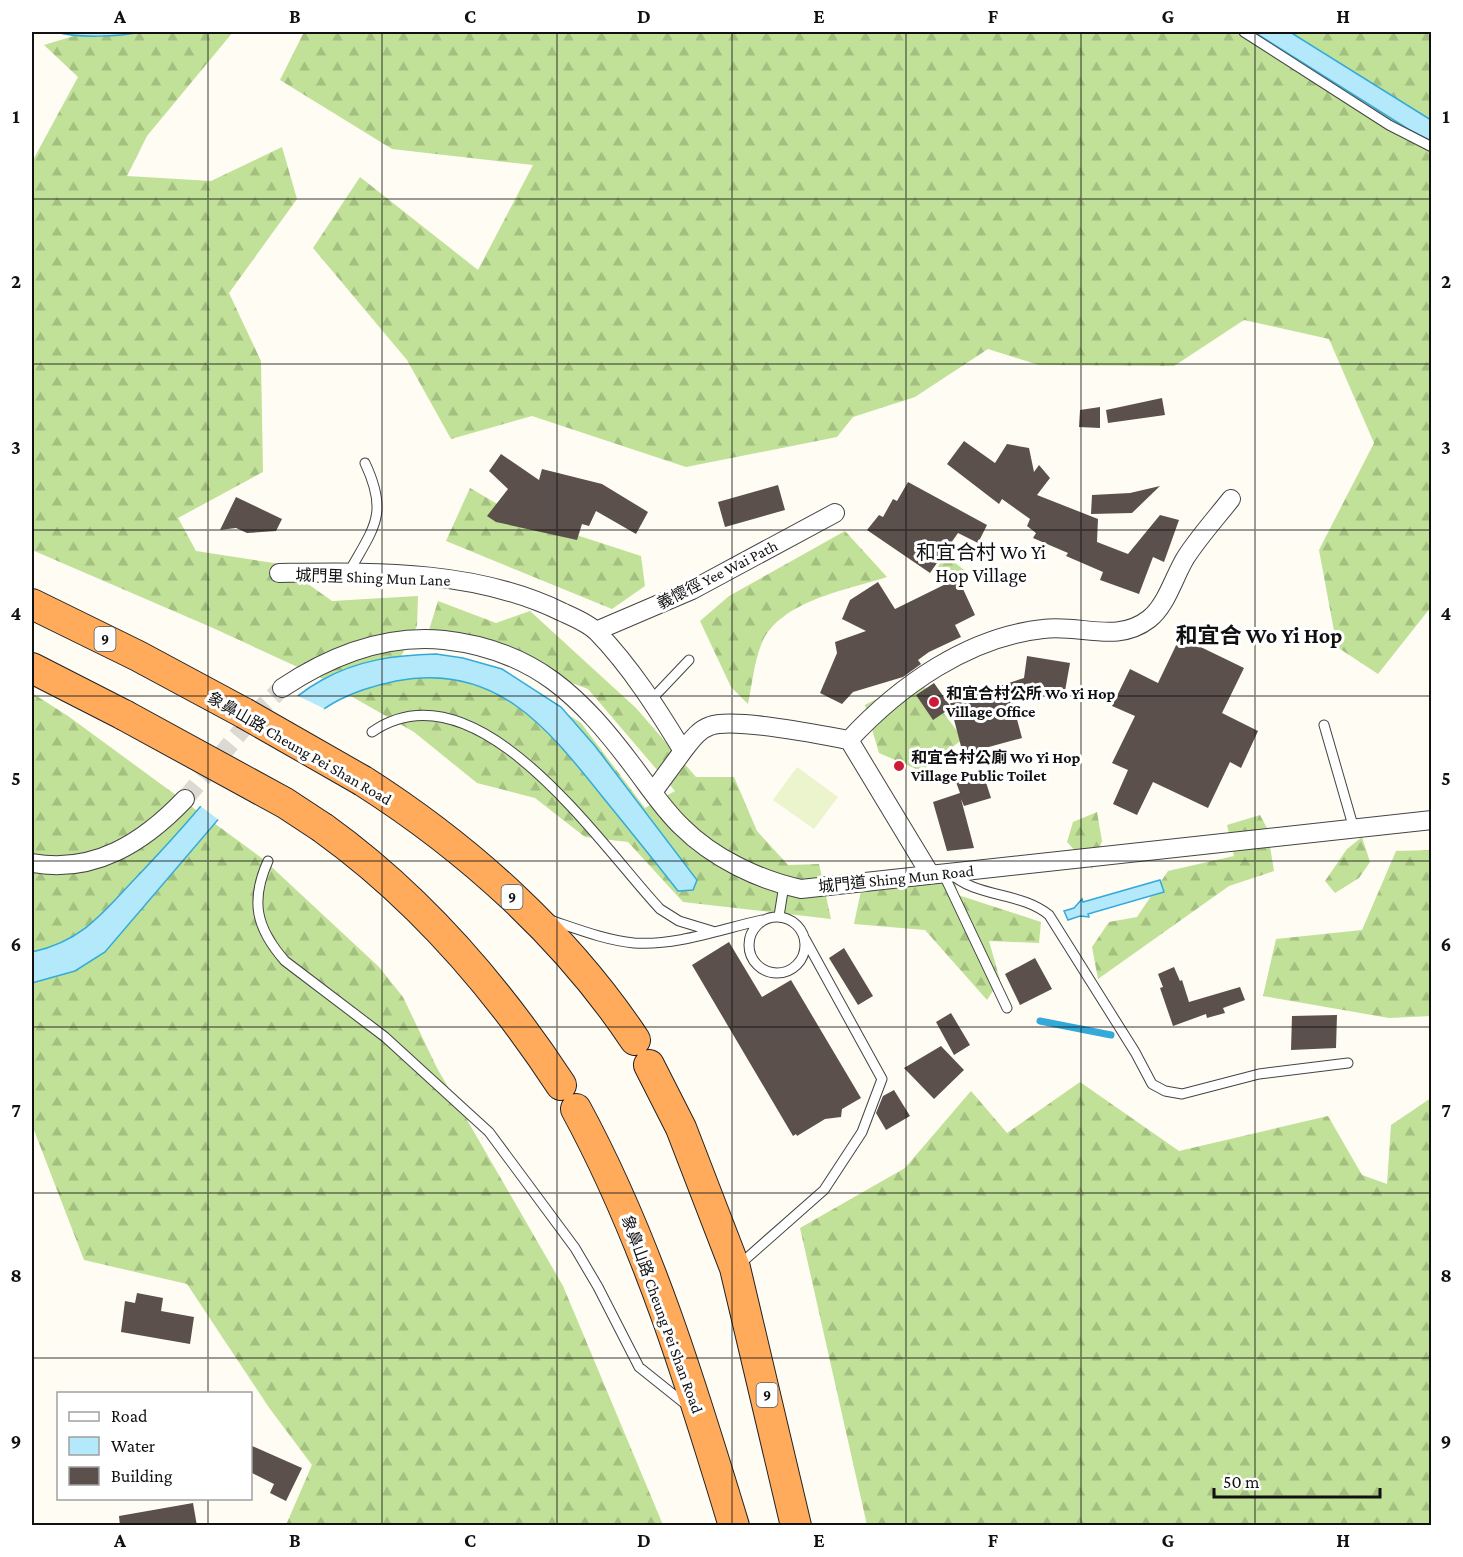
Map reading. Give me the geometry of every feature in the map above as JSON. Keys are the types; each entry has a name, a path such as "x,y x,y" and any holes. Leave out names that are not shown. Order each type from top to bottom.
{"highway":[{"name":"象鼻山路 Cheung Pei Shan Road","path":"32,604 154,665 363,781 434,832 528,912 590,978 642,1052 681,1128 735,1268 796,1526"},
{"name":"象鼻山路 Cheung Pei Shan Road","path":"32,668 124,715 285,803 323,828 391,881 476,968 513,1013 568,1097 607,1171 635,1235 671,1328 734,1526"}],"street":[{"path":"849,740 867,721 908,687 973,650 1016,635 1042,629 1070,627 1117,634 1148,620 1187,556 1231,499"},
{"name":"義懷徑 Yee Wai Path","path":"596,631 692,590 835,513"},
{"name":"城門里 Shing Mun Lane","path":"279,573 349,572 423,575 465,581 547,604 596,631 651,700 683,751"},
{"name":"城門道 Shing Mun Road","path":"282,688 326,662 373,645 425,640 480,646 520,659 556,680 572,694 607,731 683,828 701,843 761,878 801,889 1431,820"},
{"path":"653,792 698,733 716,724 772,727 849,740 940,873"},
{"path":"32,863 50,866 89,863 126,848 160,825 185,799"}],"lane":[{"path":"1244,32 1389,125 1431,147"},
{"path":"349,572 370,533 379,506 375,484 365,463"},
{"path":"651,700 689,660"},
{"path":"372,732 397,719 428,716 459,723 496,741 554,787 660,909 679,921 712,931"},
{"path":"1324,725 1354,829"},
{"path":"268,861 259,880 257,907 260,922 273,948 285,961 385,1037 489,1132 575,1248 639,1367 701,1417"},
{"path":"940,873 1007,1008"},
{"path":"940,873 967,886 1028,902 1049,915 1135,1052 1140,1066 1152,1084 1166,1091 1182,1094 1259,1074 1348,1063"},
{"path":"779,916 784,885"},
{"path":"528,912 604,938 635,943 678,940 779,916 796,923 882,1079 862,1132 824,1190 735,1268"},
{"path":"762,920 750,934 749,953 753,962 770,972 789,971 797,965 806,948 805,939"}],"green space":[{"path":"87,32 233,32 147,136 127,176 211,181 282,147 297,199 229,293 261,361 263,472 178,518 196,551 280,564 332,601 418,596 417,626 398,662 515,680 581,723 645,808 675,791 588,689 429,630 438,601 496,623 530,611 636,708 696,777 734,777 757,831 788,865 819,864 831,919 683,902 628,842 585,837 535,798 477,783 414,732 349,695 352,692 213,628 32,550 32,162 78,77 44,45"},
{"path":"304,32 1431,32 1431,607 1378,674 1337,647 1319,550 1374,443 1329,339 1244,320 1174,366 1039,365 988,349 915,397 853,417 837,437 686,467 532,416 451,439 407,360 313,248 360,177 478,270 533,165 392,149 280,80"},
{"path":"470,488 518,516 641,556 645,586 612,609 446,541"},
{"path":"845,531 887,577 815,599 782,618 770,630 761,645 748,704 731,687 700,621 729,596"},
{"path":"945,555 968,573 965,585 949,586 935,572"},
{"path":"917,677 963,739 921,771 879,753 865,705"},
{"path":"32,693 68,716 263,859 379,967 403,997 437,1068 563,1286 663,1525 286,1525 312,1465 270,1409 187,1284 84,1260 32,1125"},
{"path":"797,767 838,797 814,829 773,800"},
{"path":"1097,812 1102,841 1092,869 1067,842 1073,822"},
{"path":"1260,815 1267,828 1274,871 1229,886 1098,979 1092,947 1109,922 1137,917 1168,871 1234,856 1227,825"},
{"path":"1362,837 1370,862 1359,878 1335,893 1325,881 1347,849"},
{"path":"1431,850 1431,1016 1389,1018 1263,996 1276,939 1362,930 1396,851"},
{"path":"955,882 958,895 1041,922 1039,943 989,941 1000,980 987,1000 925,930 854,924 862,886"},
{"path":"1080,1082 1179,1151 1328,1116 1362,1175 1387,1184 1391,1125 1431,1098 1431,1525 867,1525 800,1228 905,1168 971,1091 1007,1133"}],"water":[{"path":"56,32 139,32 98,36"},
{"path":"1254,32 1290,32 1431,120 1431,141 1408,129"},
{"path":"436,654 463,658 502,669 561,707 595,746 697,880 693,890 678,891 560,745 515,705 490,691 462,681 431,678 396,681 365,689 328,706 292,733 105,952 75,971 32,983 32,952 62,942 97,918 183,826 286,705 322,680 363,663 391,657"},
{"path":"1160,880 1164,892 1088,914 1089,917 1080,916 1068,920 1064,911 1074,908 1082,899 1083,902"}],"pier":[{"path":"296,695 325,709 294,735 220,821 198,804 270,716"}],"building":[{"path":"1162,398 1165,415 1108,423 1106,410"},
{"path":"1100,407 1100,428 1079,427 1080,410"},
{"path":"964,441 995,463 1007,444 1029,448 1034,472 1039,465 1050,478 1037,495 1098,519 1097,542 1128,554 1160,515 1179,520 1164,562 1153,557 1139,594 1100,580 1103,572 1033,538 1036,533 1027,526 1030,519 1002,499 999,504 947,464"},
{"path":"501,454 539,480 542,469 602,484 648,512 636,534 596,511 589,526 582,524 577,540 496,522 487,516 508,489 489,471"},
{"path":"908,482 987,525 978,543 958,533 930,573 867,530 879,515 883,517 893,499 897,501"},
{"path":"778,485 785,510 725,527 718,502"},
{"path":"1160,486 1132,513 1091,514 1092,495 1130,493"},
{"path":"236,497 282,519 276,531 247,533 236,528 220,530"},
{"path":"958,578 975,615 955,625 961,637 929,652 918,660 921,664 903,677 853,692 842,704 820,693 837,653 835,642 866,631 842,619 850,600 878,582 895,609"},
{"path":"1180,637 1244,668 1222,713 1258,731 1241,768 1230,762 1208,808 1153,782 1137,815 1113,804 1128,770 1112,763 1135,716 1112,706 1130,669 1158,683"},
{"path":"1027,656 1070,663 1065,691 1036,695 1036,698 1010,693 1022,738 963,754 951,708 933,720 916,695 934,683 951,707 950,702 1024,678"},
{"path":"983,773 991,798 964,806 961,799 974,848 947,851 933,802 960,793 956,782"},
{"path":"729,942 762,997 791,980 861,1098 842,1109 841,1117 825,1119 797,1136 796,1134 793,1136 692,965"},
{"path":"844,948 873,996 858,1005 829,958"},
{"path":"1035,958 1052,989 1020,1005 1005,974"},
{"path":"1174,967 1180,981 1182,980 1189,1002 1240,987 1245,1000 1223,1008 1225,1013 1207,1018 1206,1014 1173,1026 1160,988 1163,987 1158,974"},
{"path":"951,1013 970,1045 954,1055 936,1022"},
{"path":"1337,1015 1336,1048 1291,1050 1292,1016"},
{"path":"941,1046 964,1070 934,1099 904,1068"},
{"path":"894,1090 910,1116 886,1130 876,1113 883,1096"},
{"path":"137,1293 163,1298 161,1311 194,1317 190,1344 121,1332 125,1301 135,1303"},
{"path":"252,1446 302,1468 286,1501 270,1493 274,1484 252,1473"},
{"path":"193,1503 197,1526 120,1526 119,1516"}],"waterway":[{"path":"1040,1021 1111,1035"}],"tunnel":[{"path":"185,799 255,714 282,688"}],"place":[{"name":"和宜合村公所 Wo Yi Hop Village Office","path":"934,702"},
{"name":"和宜合村公廁 Wo Yi Hop Village Public Toilet","path":"899,766"}],"district":[{"name":"和宜合村 Wo Yi Hop Village","path":"981,564"},
{"name":"和宜合 Wo Yi Hop","path":"1259,635"}]}
